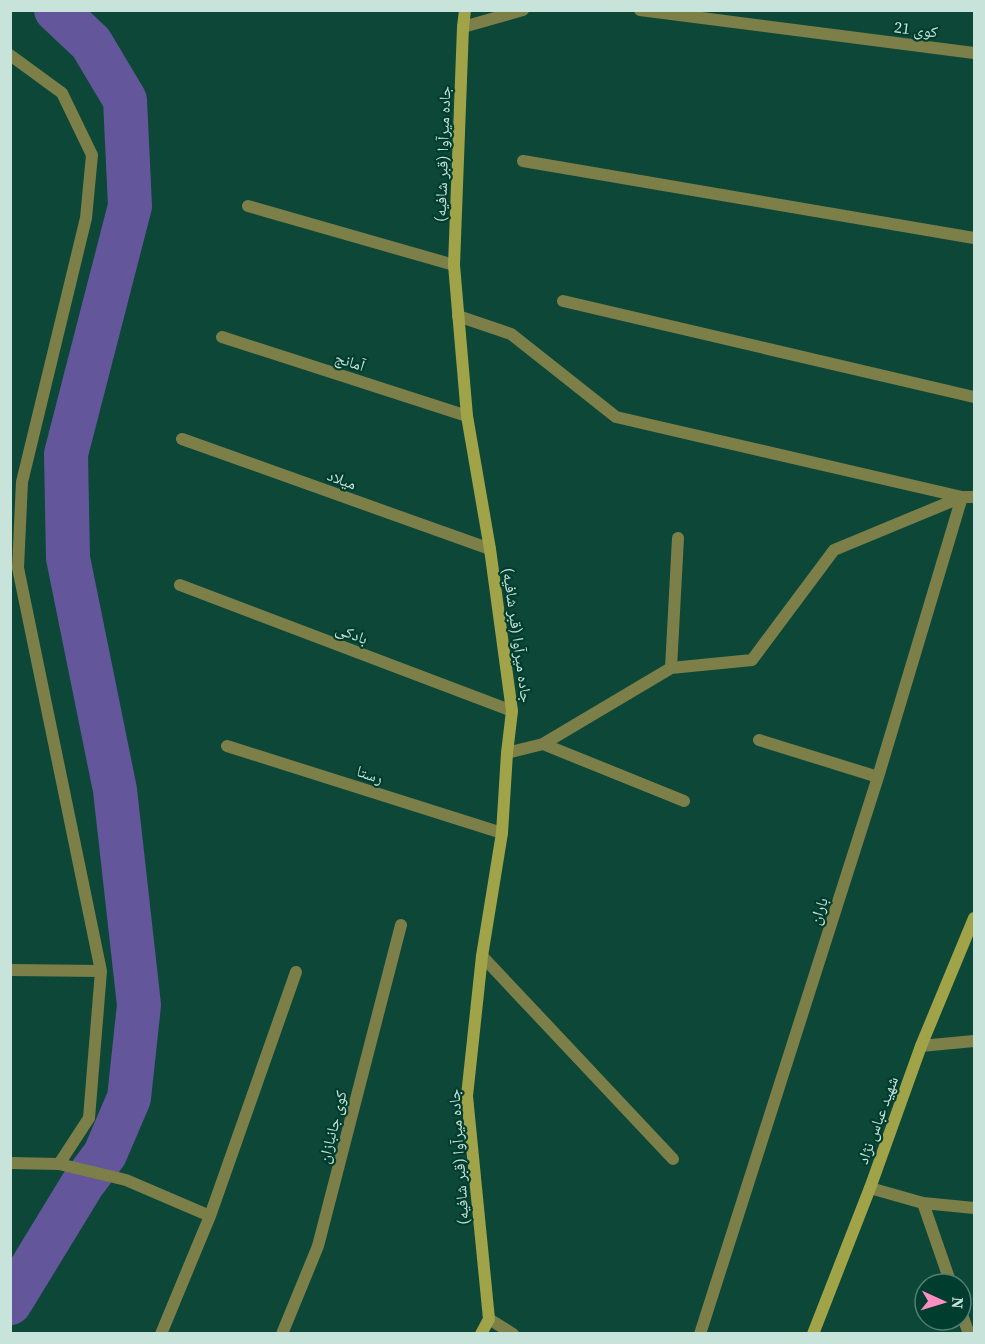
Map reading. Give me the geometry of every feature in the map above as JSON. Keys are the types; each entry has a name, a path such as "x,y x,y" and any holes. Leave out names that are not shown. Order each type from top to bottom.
{"street":[{"name":"جاده میرآوا (قبر شافیه)","path":"465,10 454,265 467,417 490,549 512,711 502,833 482,956 467,1096 489,1319"},
{"path":"463,27 523,10"},
{"name":"کوی 21","path":"640,10 975,53"},
{"path":"10,55 62,93 92,155 86,218 22,482 18,568 100,971 89,1118 58,1164"},
{"path":"523,161 975,238"},
{"path":"248,206 454,265"},
{"path":"563,301 975,397"},
{"path":"458,315 511,334 616,417 968,497"},
{"name":"آمانج","path":"222,337 467,417"},
{"name":"میلاد","path":"182,440 490,549"},
{"path":"507,753 543,744 671,668 752,660 834,550 968,497"},
{"name":"باران","path":"700,1334 968,497"},
{"path":"671,668 678,538"},
{"name":"بادکی","path":"180,585 512,711"},
{"path":"759,740 878,777"},
{"path":"543,744 684,801"},
{"name":"رستا","path":"227,746 502,833"},
{"name":"شهید عباس نژاد","path":"813,1334 870,1188 921,1046 975,918"},
{"name":"کوی جانبازان","path":"282,1334 318,1246 400,925"},
{"path":"482,956 673,1159"},
{"path":"10,970 100,971"},
{"path":"161,1334 210,1216 296,972"},
{"path":"921,1046 975,1041"},
{"path":"10,1163 58,1164 126,1180 210,1216"},
{"path":"870,1188 923,1203 975,1208"},
{"path":"923,1203 947,1272"},
{"path":"481,1334 489,1319 513,1334"}],"waterway":[{"path":"10,1303 82,1185 105,1154 129,1098 139,1005 115,790 68,558 66,454 130,206 125,100 91,43 56,10"}]}
